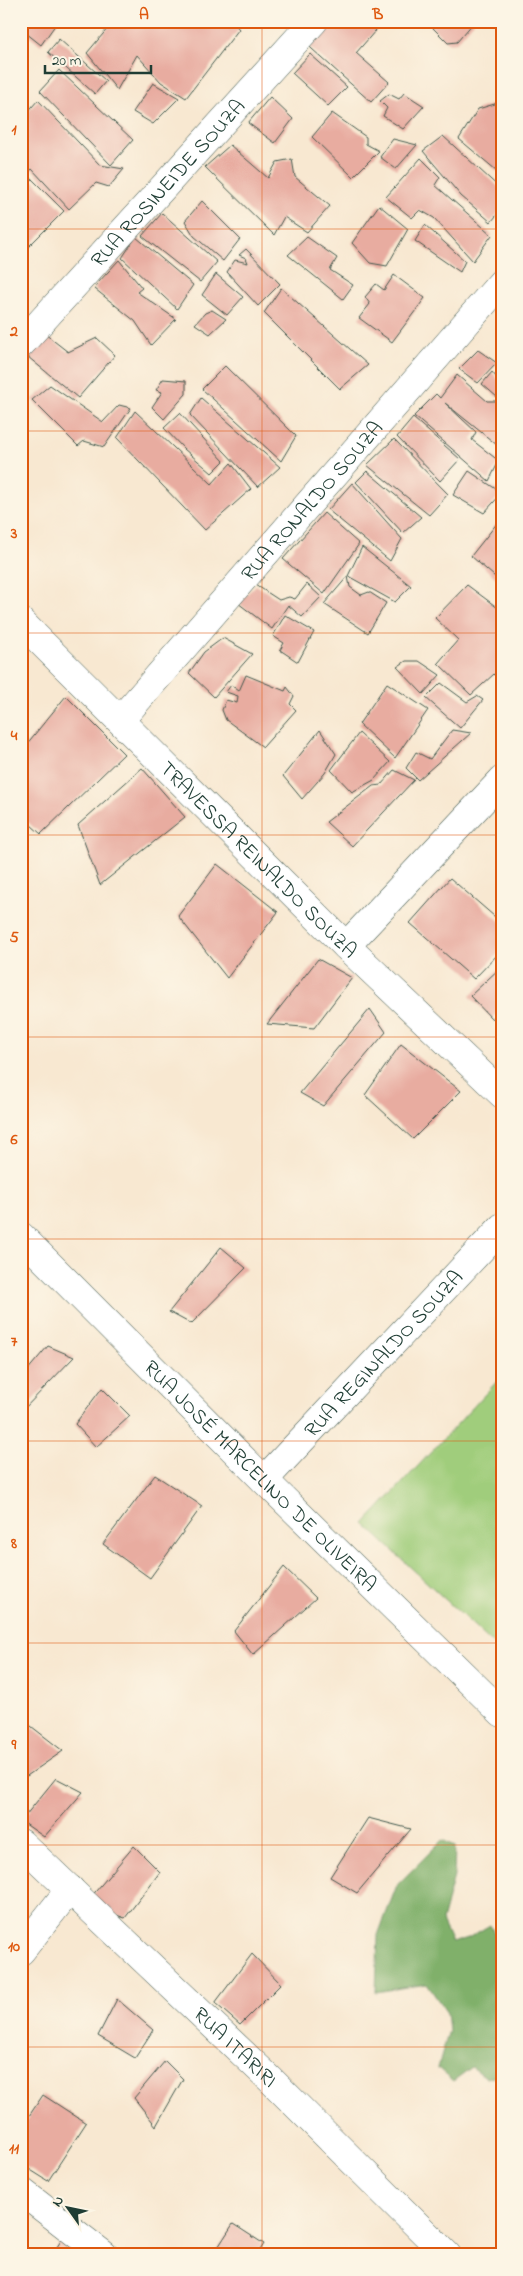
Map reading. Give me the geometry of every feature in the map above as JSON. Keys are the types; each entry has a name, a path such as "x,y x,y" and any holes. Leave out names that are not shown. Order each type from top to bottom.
{"street":[{"name":"RUA ROSINEIDE SOUZA","path":"21,344 314,21"},
{"name":"RUA RONALDO SOUZA","path":"121,719 502,282"},
{"name":"TRAVESSA REINALDO SOUZA","path":"21,622 121,719 346,946 502,1094"},
{"path":"346,946 502,780"},
{"name":"RUA REGINALDO SOUZA","path":"264,1480 502,1227"},
{"name":"RUA JOSÉ MARCELINO DE OLIVEIRA","path":"21,1236 264,1480 502,1713"},
{"name":"RUA ITARIRI","path":"21,1843 270,2080 447,2255"},
{"path":"21,1951 70,1889"},
{"path":"21,2191 104,2255"}],"green space":[{"path":"502,1376 502,1652 364,1524"},
{"path":"442,1840 455,1846 454,1876 442,1921 452,1943 468,1938 490,1925 502,1948 502,2074 487,2078 472,2067 453,2081 438,2068 449,2030 447,2013 427,1984 376,1992 378,1935 397,1885"}],"building":[{"path":"21,21 58,21 41,45 21,29"},
{"path":"114,21 232,21 239,29 186,98 161,82 137,55 117,90 87,53"},
{"path":"318,21 380,21 382,23 356,53 389,82 371,102 302,40"},
{"path":"426,21 474,22 457,42 448,43"},
{"path":"59,39 106,81 95,94 48,52"},
{"path":"310,54 347,87 328,106 292,73"},
{"path":"59,70 133,140 111,165 40,91"},
{"path":"153,83 179,98 153,124 133,112"},
{"path":"404,93 424,106 403,129 383,116 387,108 380,101 389,94 399,99"},
{"path":"270,97 293,119 275,143 248,123"},
{"path":"38,100 100,165 124,169 109,187 96,183 69,209 32,169 21,178 21,112 25,115"},
{"path":"498,103 502,109 502,175 459,139 478,109"},
{"path":"332,113 366,137 366,144 379,151 353,177 312,137"},
{"path":"443,136 502,190 502,209 491,222 461,196 423,151"},
{"path":"393,139 417,145 396,169 380,157"},
{"path":"230,145 268,178 277,162 292,159 295,177 330,206 307,232 284,217 274,235 205,167"},
{"path":"421,158 440,177 435,185 492,235 473,261 434,218 420,210 412,218 386,197"},
{"path":"28,175 64,211 23,252 21,183"},
{"path":"202,201 240,239 223,261 194,236 185,221"},
{"path":"379,205 408,229 387,266 370,263 352,243"},
{"path":"162,213 217,262 200,282 142,236"},
{"path":"425,225 465,261 460,272 415,241"},
{"path":"136,237 193,285 177,309 122,258"},
{"path":"307,237 337,258 330,270 353,285 343,299 288,255"},
{"path":"246,249 280,284 258,306 227,272 235,260 248,263 246,258 239,255"},
{"path":"119,260 142,288 137,292 176,319 151,345 135,321 95,289 97,284"},
{"path":"216,274 243,297 227,315 202,295"},
{"path":"394,275 425,298 392,342 359,318 370,304 365,297 376,284 384,290"},
{"path":"281,288 368,365 340,389 264,313"},
{"path":"212,310 226,319 210,334 195,324 205,313"},
{"path":"45,334 68,352 97,338 115,355 78,398 28,357"},
{"path":"478,350 497,363 478,383 459,369"},
{"path":"225,366 296,436 281,461 202,389"},
{"path":"492,372 502,384 502,390 497,397 482,384"},
{"path":"457,375 487,401 502,401 502,449 445,403 476,432 472,440 499,461 489,481 414,416 436,394 440,398"},
{"path":"163,379 186,381 186,394 164,419 152,407 162,392 156,390"},
{"path":"50,385 103,422 119,405 131,408 104,447 84,441 78,446 32,400"},
{"path":"201,398 280,467 258,487 190,415"},
{"path":"135,411 212,484 231,463 251,489 205,530 117,438"},
{"path":"180,413 224,461 212,473 184,449 164,428"},
{"path":"413,418 460,459 440,481 397,437"},
{"path":"394,439 448,494 429,515 367,465"},
{"path":"367,471 421,517 403,533 356,482"},
{"path":"469,471 502,493 484,513 453,495"},
{"path":"352,483 402,539 390,561 328,510"},
{"path":"324,513 359,544 324,594 283,559"},
{"path":"502,517 502,583 471,556"},
{"path":"362,547 411,586 395,602 348,576"},
{"path":"348,576 350,587 361,595 369,592 386,603 368,633 324,604"},
{"path":"307,584 321,597 302,617 288,605 272,629 238,603 256,585 279,600 289,597 295,599"},
{"path":"467,585 502,611 502,675 499,679 494,674 471,695 438,663 458,640 435,618"},
{"path":"285,615 314,632 298,662 280,650 284,643 273,636"},
{"path":"223,638 252,654 214,697 189,673 204,652"},
{"path":"406,661 419,661 440,675 423,694 397,667"},
{"path":"246,675 285,691 287,687 294,696 290,704 296,710 263,747 226,720 222,710 226,700 237,703 238,696 226,692 231,685 239,691"},
{"path":"387,683 428,710 395,758 359,724"},
{"path":"441,683 467,702 477,696 483,700 460,728 426,698"},
{"path":"66,696 124,754 41,834 21,816 21,751"},
{"path":"320,730 336,754 325,773 302,799 283,776"},
{"path":"452,730 471,733 418,780 406,768 416,752 430,759"},
{"path":"359,733 390,762 374,780 352,792 331,770"},
{"path":"142,768 185,817 100,885 78,825"},
{"path":"394,770 414,780 352,846 326,822 373,786 381,785"},
{"path":"217,864 278,912 227,978 178,916"},
{"path":"450,878 502,923 502,950 474,979 410,923"},
{"path":"318,959 352,978 314,1028 267,1024"},
{"path":"502,966 502,1008 492,1019 470,996"},
{"path":"370,1009 386,1032 323,1106 300,1093"},
{"path":"401,1044 461,1091 413,1139 365,1095"},
{"path":"221,1247 246,1268 191,1324 169,1312"},
{"path":"48,1346 74,1357 21,1412 21,1378"},
{"path":"102,1388 130,1416 96,1447 75,1424"},
{"path":"155,1475 202,1506 150,1578 103,1544"},
{"path":"284,1567 316,1598 253,1655 234,1631"},
{"path":"27,1723 63,1751 21,1780 21,1732"},
{"path":"56,1778 83,1792 44,1837 21,1821"},
{"path":"368,1818 411,1829 357,1893 330,1877"},
{"path":"134,1846 160,1872 125,1918 85,1904"},
{"path":"252,1954 281,1984 240,2025 215,2003"},
{"path":"117,1999 153,2030 135,2058 98,2036"},
{"path":"165,2061 183,2079 156,2126 134,2098"},
{"path":"43,2095 86,2123 48,2181 21,2164 21,2128"},
{"path":"233,2224 264,2244 257,2255 213,2255"},
{"path":"62,2239 86,2255 52,2255"}]}
